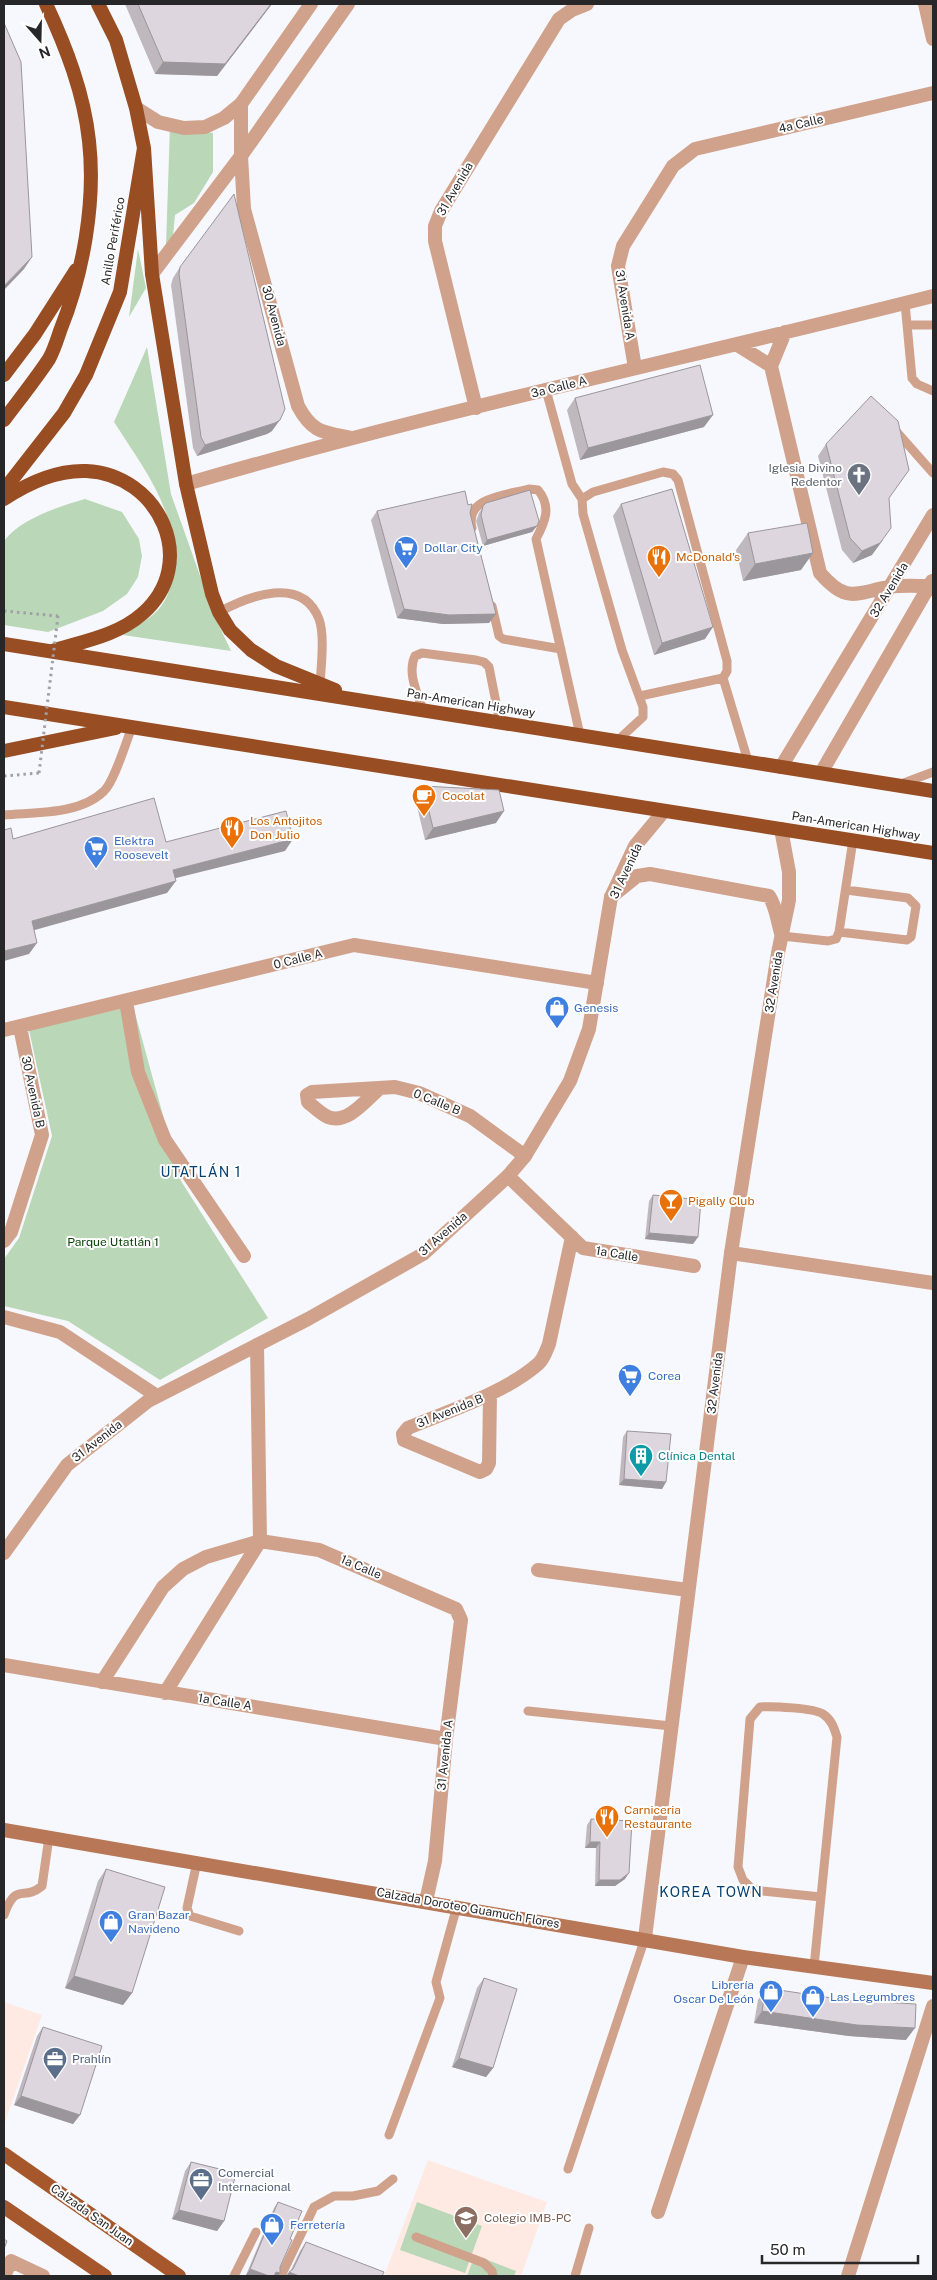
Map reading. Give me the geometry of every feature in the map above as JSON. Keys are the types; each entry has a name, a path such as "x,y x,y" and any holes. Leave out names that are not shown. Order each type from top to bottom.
{"highway":[{"path":"4,420 50,358 70,307 83,259 90,191 89,141 68,52 46,4"},
{"name":"Anillo Periférico","path":"4,490 64,413 86,375 120,292 144,148 136,108 116,40 98,4"},
{"path":"144,148 152,274 186,484 207,578 219,612 235,635 251,650 276,666 320,685 369,702"},
{"path":"4,375 35,334 83,259"},
{"path":"4,359 35,334"},
{"path":"4,499 29,485 56,474 99,473 120,480 142,494 160,515 165,527 170,553 168,569 160,595 151,606 119,629 50,652"},
{"name":"Pan-American Highway","path":"4,644 933,791"},
{"name":"Pan-American Highway","path":"4,707 933,853"},
{"path":"4,751 128,727"}],"main road":[{"name":"Calzada Doroteo Guamuch Flores","path":"4,1830 458,1906 743,1957 933,1984"},
{"name":"Calzada San Juan","path":"4,2154 180,2276"},
{"path":"4,2207 106,2276"}],"street":[{"path":"136,108 158,122 184,128 205,127 224,118 241,104 311,4"},
{"path":"152,274 241,156 348,4"},
{"name":"31 Avenida","path":"476,408 435,241 434,226 440,211 559,19 572,10 587,4"},
{"path":"925,4 933,39"},
{"name":"4a Calle","path":"673,166 695,149 933,93"},
{"name":"30 Avenida","path":"241,104 244,209 298,406 307,422 319,431 355,439"},
{"name":"31 Avenida A","path":"635,368 618,266 624,246 673,166"},
{"name":"3a Calle A","path":"186,484 268,460 546,390 933,296"},
{"path":"785,332 771,366 820,573 833,588 847,594 862,594 891,587 932,584"},
{"path":"736,344 771,366"},
{"name":"32 Avenida","path":"781,767 933,515"},
{"path":"821,773 932,584"},
{"name":"31 Avenida","path":"4,1553 67,1465 148,1401 257,1345 423,1254 508,1176 525,1156 570,1081 590,1029 612,897 635,846 664,811"},
{"name":"32 Avenida","path":"644,1938 732,1253 789,891 789,872 781,829"},
{"path":"612,897 637,876 650,874 769,896 775,906 776,920 782,936"},
{"name":"0 Calle A","path":"4,1030 354,945 597,983"},
{"path":"126,1001 138,1072 164,1140 244,1256"},
{"name":"30 Avenida B","path":"4,1241 11,1232 42,1135 20,1026"},
{"name":"0 Calle B","path":"379,1089 349,1115 338,1119 328,1117 308,1102 306,1095 312,1092 395,1087 431,1097 470,1116 525,1156"},
{"name":"1a Calle","path":"508,1176 583,1248 694,1266"},
{"name":"31 Avenida B","path":"490,1394 488,1463 486,1469 480,1472 404,1440 403,1434 408,1428 490,1394 538,1364 545,1354 572,1237"},
{"path":"732,1253 933,1283"},
{"path":"4,1317 60,1332 158,1396"},
{"path":"166,1693 260,1541 257,1345"},
{"path":"102,1682 163,1587 183,1569 206,1557 260,1541"},
{"name":"1a Calle","path":"260,1541 319,1550 456,1609"},
{"path":"538,1570 688,1590"},
{"name":"31 Avenida A","path":"426,1901 435,1861 446,1739 461,1620 456,1609"},
{"name":"1a Calle A","path":"4,1665 446,1739"},
{"path":"658,2212 743,1957"},
{"path":"848,2276 933,2006"},
{"path":"4,2276 11,2261 43,2276"}],"lane":[{"path":"905,303 912,378 917,384 933,392"},
{"path":"907,325 933,325"},
{"path":"546,390 572,484 582,499 583,514 622,650 640,696 643,717 617,741"},
{"path":"891,426 933,473"},
{"path":"582,499 593,492 663,472 673,474 678,480 727,661 727,671 723,678 748,761"},
{"path":"475,540 470,521 472,510 478,503 529,489 538,490 544,497 547,513 545,522 536,539 580,735"},
{"path":"219,612 245,598 265,593 291,593 309,603 319,620 320,685"},
{"path":"489,595 500,636 503,639 561,650"},
{"path":"423,710 413,680 411,663 415,656 422,654 476,660 484,662 489,667 500,722"},
{"path":"640,696 723,678"},
{"path":"4,815 65,809 87,803 105,791 128,727"},
{"path":"898,786 933,772"},
{"path":"782,936 828,941 836,939 839,932 853,840"},
{"path":"839,932 907,940 911,937 916,906 908,898 846,890"},
{"path":"814,1967 821,1897 837,1737 833,1724 822,1712 776,1706 760,1707 750,1719 738,1867 743,1880 754,1890 821,1897"},
{"path":"528,1711 670,1726"},
{"path":"4,1915 9,1901 16,1894 35,1890 42,1886 49,1837"},
{"path":"197,1862 187,1908 190,1916 239,1931"},
{"path":"389,2135 440,1998 436,1982 458,1906"},
{"path":"568,2169 644,1938"},
{"path":"281,2276 314,2207 334,2196 378,2191 393,2179"},
{"path":"575,2276 589,2228"},
{"path":"234,2276 256,2232"},
{"path":"416,2237 484,2263 492,2271 493,2276"}],"path":[{"path":"4,611 58,616 39,773 4,776"}],"shaded area":[{"path":"4,2002 42,2015 5,2123 4,2122"},
{"name":"Colegio IMB-PC","path":"428,2160 547,2202 521,2276 384,2276"}],"green space":[{"path":"170,125 213,133 213,172 194,203 175,215 173,236 166,246"},
{"path":"138,249 146,288 129,317"},
{"path":"147,347 171,494 214,615 231,651 123,635 158,610 168,592 173,572 174,551 171,530 165,511 148,475 114,422"},
{"path":"85,499 122,512 139,539 142,556 138,577 127,594 103,611 48,632 4,625 4,541 20,526 41,514"},
{"name":"Parque Utatlán 1","path":"133,1006 181,1181 268,1318 160,1380 68,1321 4,1306 4,1259 19,1238 52,1136 29,1030"},
{"path":"417,2202 482,2226 465,2273 400,2250"},
{"path":"475,2255 516,2271 514,2276 467,2276"}],"building":[{"path":"138,4 271,4 225,64 163,62"},
{"path":"4,23 21,62 32,257 4,286"},
{"path":"234,194 285,409 280,420 275,423 205,445 201,437 179,274 180,267"},
{"path":"700,365 713,415 588,448 575,398"},
{"name":"Iglesia Divino Redentor","path":"871,396 898,421 909,470 889,498 891,528 880,543 862,551 850,538 826,444"},
{"name":"McDonald's","path":"672,489 713,627 662,643 621,504"},
{"path":"530,490 539,521 537,526 487,540 481,515 483,506 486,503"},
{"path":"465,491 468,505 472,504 470,513 496,614 449,615 404,609 377,511"},
{"path":"807,523 813,553 755,564 748,533"},
{"path":"423,786 499,790 504,811 433,828"},
{"path":"154,798 166,842 286,811 293,839 173,870 176,881 32,921 37,943 4,951 4,830 11,828 13,839"},
{"name":"Pigally Club","path":"653,1195 701,1200 698,1237 649,1233"},
{"path":"627,1431 671,1434 666,1482 624,1479"},
{"path":"591,1819 632,1821 629,1873 620,1880 599,1880 600,1842 590,1842"},
{"name":"Gran Bazar Navideno","path":"106,1869 165,1887 132,1993 74,1976"},
{"path":"484,1978 517,1989 493,2068 459,2058"},
{"path":"766,1988 845,2000 916,2004 915,2028 857,2025 762,2011"},
{"name":"Prahlín","path":"43,2027 102,2046 80,2115 21,2096"},
{"name":"Comercial Internacional","path":"191,2162 236,2173 224,2221 179,2210"},
{"name":"Ferretería","path":"278,2202 302,2211 280,2267 280,2273 276,2272 274,2276 269,2276 250,2269"},
{"path":"306,2242 384,2272 382,2276 299,2276 289,2272 293,2269"}],"place":[{"name":"Iglesia Divino Redentor","path":"859,496"},
{"name":"Dollar City","path":"406,569"},
{"name":"McDonald's","path":"659,578"},
{"name":"Cocolat","path":"424,817"},
{"name":"Los Antojitos Don Julio","path":"232,849"},
{"name":"Elektra Roosevelt","path":"96,869"},
{"name":"Genesis","path":"557,1029"},
{"name":"Pigally Club","path":"671,1222"},
{"name":"Corea","path":"630,1397"},
{"name":"Clínica Dental","path":"641,1477"},
{"name":"Carniceria Restaurante","path":"607,1838"},
{"name":"Gran Bazar Navideno","path":"111,1943"},
{"name":"Librería Oscar De León","path":"771,2013"},
{"name":"Las Legumbres","path":"813,2018"},
{"name":"Prahlín","path":"55,2080"},
{"name":"Comercial Internacional","path":"201,2201"},
{"name":"Colegio IMB-PC","path":"466,2239"},
{"name":"Ferretería","path":"272,2246"}],"district":[{"name":"UTATLÁN 1","path":"201,1172"},
{"name":"KOREA TOWN","path":"711,1892"}]}
